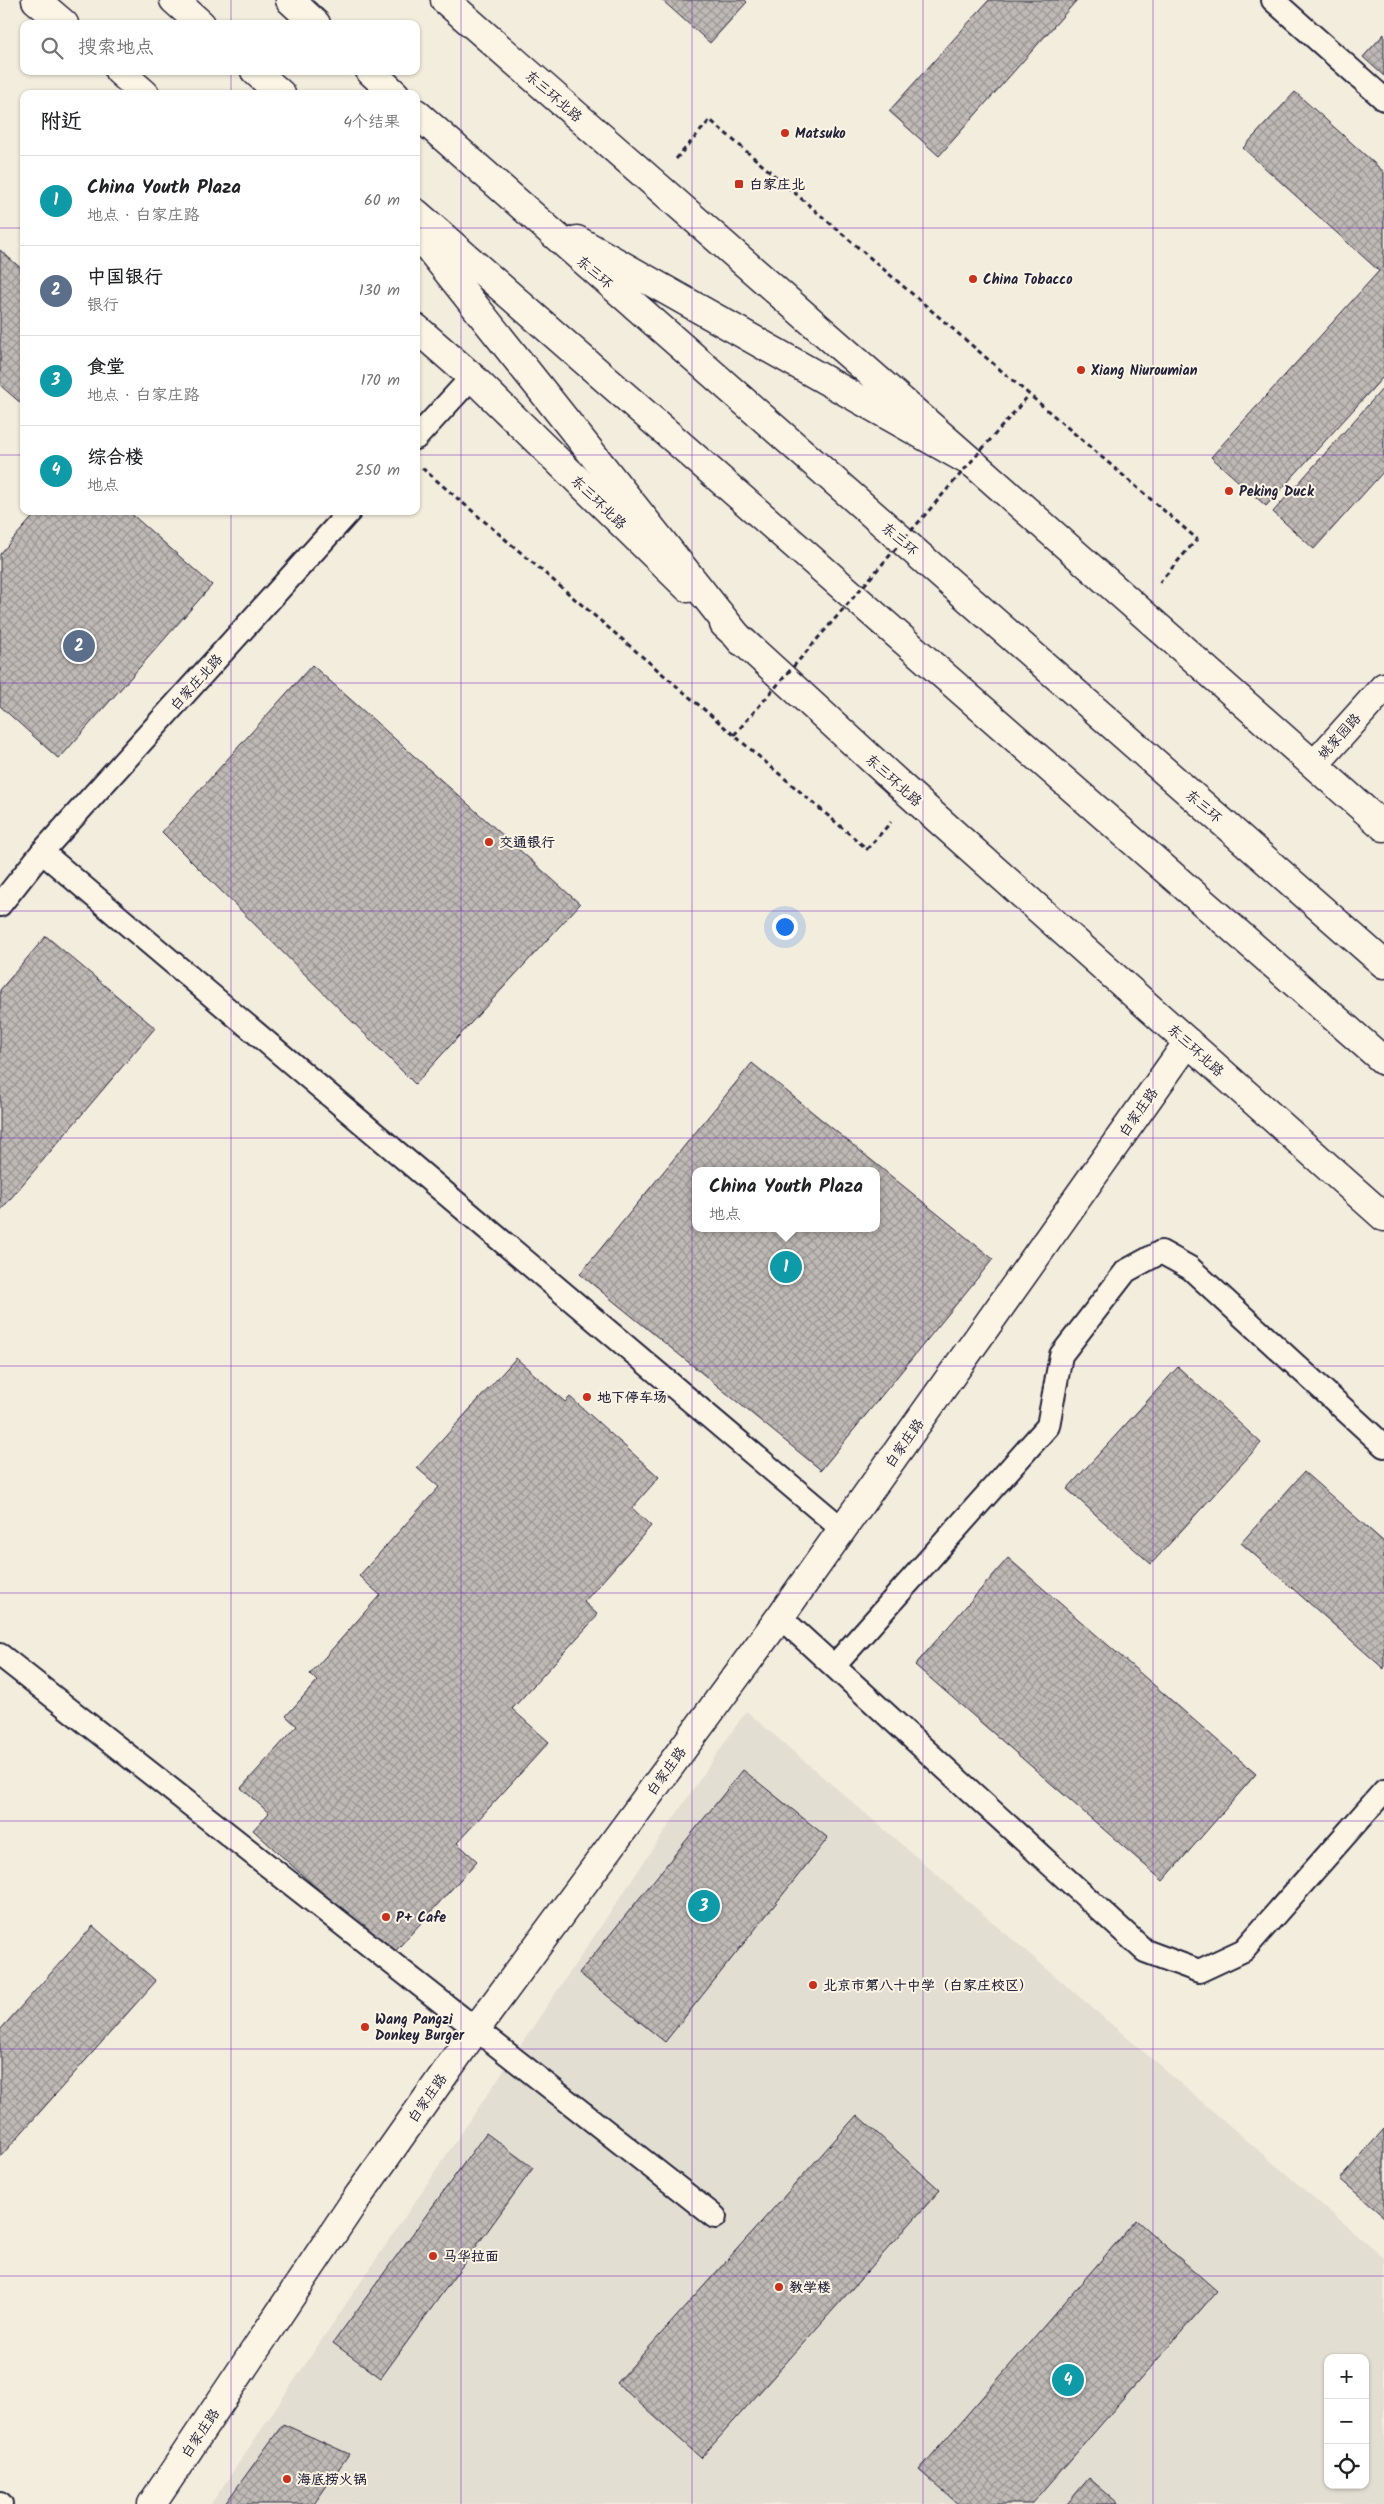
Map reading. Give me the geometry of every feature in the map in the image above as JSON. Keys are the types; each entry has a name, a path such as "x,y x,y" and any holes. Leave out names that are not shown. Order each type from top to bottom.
{"main road":[{"path":"36,0 59,20"},
{"path":"174,0 196,20"},
{"path":"290,0 312,20"},
{"name":"东三环北路","path":"445,0 1138,608 1384,827"},
{"path":"124,75 140,90"},
{"path":"260,75 276,90"},
{"path":"374,75 391,90"},
{"name":"东三环","path":"420,117 1384,964"},
{"path":"529,213 974,464"},
{"path":"420,217 1384,1061"},
{"path":"420,237 741,641"},
{"name":"东三环北路","path":"420,332 472,377 741,641 1384,1217"},
{"name":"姚家园路","path":"1315,764 1384,687"},
{"name":"白家庄路","path":"152,2504 352,2205 476,2029 780,1617 1188,1042"}],"lane":[{"path":"1273,0 1384,99"},
{"path":"420,434 472,377"},
{"name":"白家庄北路","path":"0,905 42,852 346,515"},
{"path":"42,852 842,1530"},
{"path":"834,1666 1048,1426 1061,1356 1126,1271 1161,1252 1190,1268 1384,1446"},
{"path":"780,1617 1144,1951 1199,1971 1244,1950 1384,1791"},
{"path":"0,1654 715,2217"}],"path":[{"path":"655,184 710,120 1197,539 1138,608"},
{"path":"734,734 1029,395"},
{"path":"420,466 867,849"}],"shaded area":[{"name":"北京市第八十中学（白家庄校区）","path":"746,1711 1384,2258 1384,2504 211,2504"}],"building":[{"path":"662,0 745,0 747,2 710,43"},
{"path":"989,0 1077,0 939,156 889,111"},
{"path":"1384,34 1384,76 1363,57"},
{"path":"1295,92 1384,172 1384,376 1266,506 1211,457 1379,271 1243,148"},
{"path":"0,250 20,268 20,402 0,385"},
{"path":"1384,387 1384,471 1314,549 1273,512"},
{"path":"34,515 133,515 212,585 59,759 0,706 0,554"},
{"path":"312,665 580,904 415,1084 162,832"},
{"path":"46,936 155,1028 0,1211 0,990"},
{"path":"752,1063 880,1167 692,1167 692,1232 880,1232 880,1167 993,1259 821,1470 580,1274"},
{"path":"516,1358 565,1402 570,1397 659,1477 632,1508 651,1526 584,1602 598,1615 512,1709 549,1742 457,1843 477,1861 391,1956 253,1830 269,1813 241,1788 297,1726 286,1716 317,1681 310,1674 380,1595 359,1576 439,1487 417,1468"},
{"path":"1178,1367 1261,1443 1151,1564 1067,1489"},
{"path":"1304,1472 1384,1542 1384,1669 1241,1543"},
{"path":"1008,1558 1256,1774 1163,1881 915,1665"},
{"path":"743,1770 828,1838 665,2042 579,1973"},
{"path":"93,1926 156,1981 0,2157 0,2030"},
{"name":"教学楼","path":"857,2115 940,2190 701,2458 617,2383"},
{"path":"1384,2129 1384,2217 1340,2179"},
{"name":"马华拉面","path":"486,2133 533,2168 381,2378 333,2343"},
{"path":"1136,2220 1217,2291 1032,2504 958,2504 919,2470"},
{"name":"海底捞火锅","path":"283,2424 349,2454 314,2504 225,2504"},
{"path":"1089,2478 1119,2504 1067,2504"}],"place":[{"name":"Matsuko","path":"785,133"},
{"name":"白家庄北","path":"739,184"},
{"name":"China Tobacco","path":"973,279"},
{"name":"Xiang Niuroumian","path":"1081,370"},
{"name":"Peking Duck","path":"1229,491"},
{"name":"中国银行","path":"79,646"},
{"name":"交通银行","path":"489,842"},
{"name":"China Youth Plaza","path":"786,1267"},
{"name":"地下停车场","path":"587,1397"},
{"name":"食堂","path":"704,1906"},
{"name":"P+ Cafe","path":"386,1917"},
{"name":"北京市第八十中学（白家庄校区）","path":"813,1985"},
{"name":"Wang Pangzi Donkey Burger","path":"365,2027"},
{"name":"马华拉面","path":"433,2256"},
{"name":"教学楼","path":"779,2287"},
{"name":"综合楼","path":"1068,2380"},
{"name":"海底捞火锅","path":"287,2479"}]}
